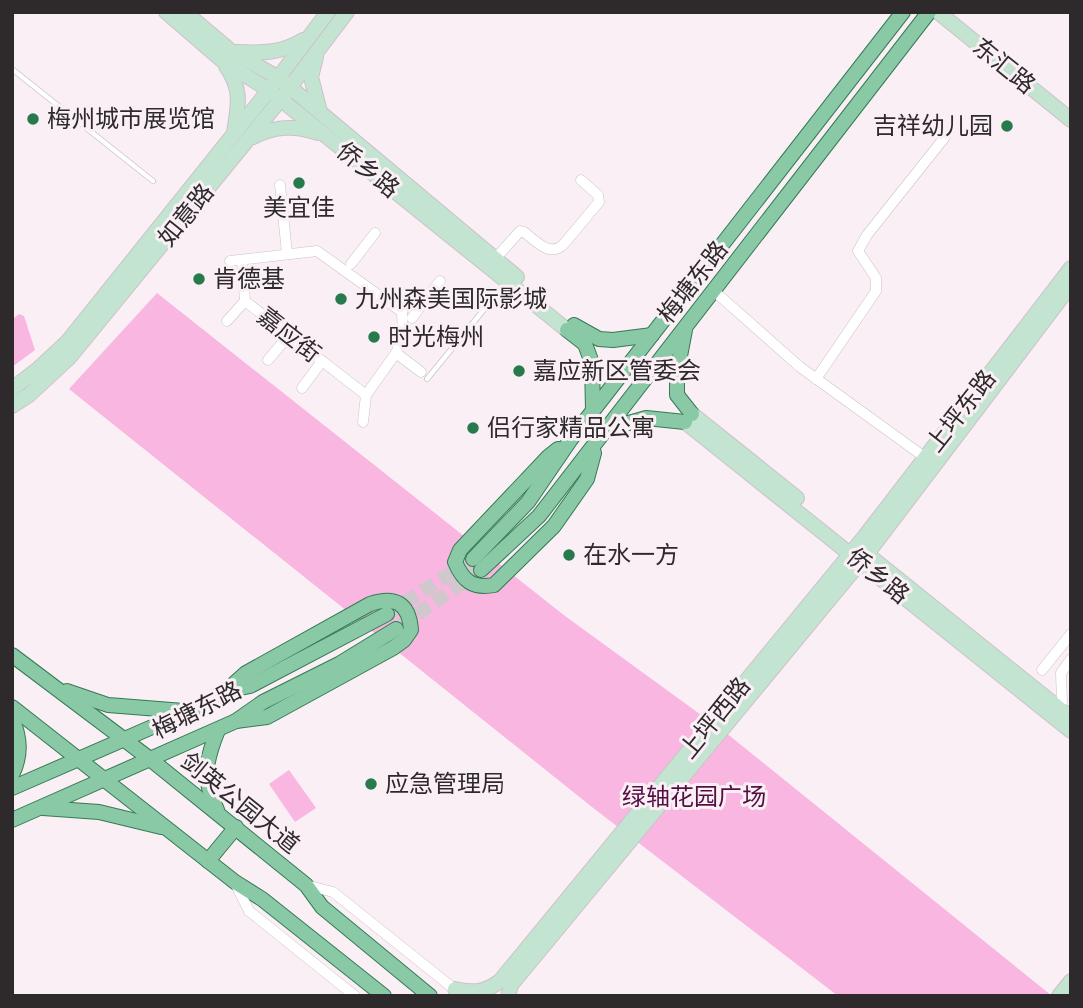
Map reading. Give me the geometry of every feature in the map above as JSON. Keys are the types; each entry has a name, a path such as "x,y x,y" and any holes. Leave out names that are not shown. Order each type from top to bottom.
{"main road":[{"name":"梅塘东路","path":"903,12 593,410 528,502 477,565 539,516 929,12"},
{"path":"571,327 599,339 652,335"},
{"path":"571,327 585,344 592,363 593,410"},
{"path":"608,429 646,418 688,418 677,395 677,372 685,330"},
{"path":"571,439 548,457 460,550 455,562 460,574 472,586 494,585 554,526 587,479 596,444"},
{"path":"226,691 246,673 370,604 385,599 397,601 407,611 411,630 404,640 393,648 267,717 236,721"},
{"name":"梅塘东路","path":"12,788 189,711 226,691 250,686 387,614"},
{"name":"梅塘东路","path":"12,820 218,730 262,702 339,664 396,629"},
{"name":"剑英公园大道","path":"12,655 219,814 306,885 322,907 430,996"},
{"path":"57,687 108,705 189,711"},
{"path":"12,707 384,996"},
{"path":"12,717 20,751 12,775"},
{"path":"218,730 206,765 210,795 219,814"},
{"path":"38,808 99,812 168,828"},
{"path":"208,860 236,828"}],"street":[{"name":"侨乡路","path":"166,12 228,57 320,113 495,259 571,327"},
{"name":"侨乡路","path":"185,12 228,57"},
{"name":"如意路","path":"280,89 310,36 328,12"},
{"name":"如意路","path":"12,389 68,341 280,89 319,49 347,12"},
{"name":"东汇路","path":"938,12 1071,120"},
{"path":"310,36 279,52 228,57 239,92 240,138 276,128 302,128 326,136"},
{"path":"319,49 311,77 320,113"},
{"name":"侨乡路","path":"280,89 326,136 507,281 571,327"},
{"path":"816,379 876,291 876,278 858,251 867,235 945,137"},
{"name":"如意路","path":"12,406 29,395 69,358 240,138"},
{"path":"495,259 520,231 551,251 564,246 599,202 595,192 580,180"},
{"path":"280,185 287,253"},
{"path":"351,264 376,233"},
{"path":"230,261 317,251 407,315"},
{"name":"嘉应街","path":"242,260 245,301 366,395"},
{"name":"上坪东路","path":"859,554 1071,268"},
{"path":"363,422 366,395 396,353 407,315 440,281"},
{"name":"上坪东路","path":"859,554 1071,285"},
{"path":"714,291 816,379 923,456"},
{"path":"228,321 245,301"},
{"path":"268,360 289,335"},
{"path":"396,353 424,375"},
{"path":"302,388 322,361"},
{"name":"侨乡路","path":"688,418 1071,718"},
{"name":"侨乡路","path":"859,554 1071,731"},
{"name":"上坪西路","path":"507,987 859,554"},
{"path":"1042,670 1071,634"},
{"path":"1062,702 1061,673 1071,659"},
{"path":"235,882 249,911 355,996"},
{"path":"306,885 333,892 459,992 473,993 507,987"},
{"path":"1059,996 1071,981"}],"lane":[{"path":"12,69 153,181"},
{"path":"424,375 507,281"}],"green space":[{"name":"绿轴花园广场","path":"157,293 565,616 730,736 1052,996 838,996 592,807 69,389"},
{"path":"19,314 24,316 35,350 12,367 12,320"},
{"path":"289,770 316,808 295,822 269,784"}],"tunnel":[{"path":"387,614 473,559"},
{"path":"400,626 481,570"}],"place":[{"name":"梅州城市展览馆","path":"33,119"},
{"name":"吉祥幼儿园","path":"1007,126"},
{"name":"美宜佳","path":"299,183"},
{"name":"肯德基","path":"199,279"},
{"name":"九州森美国际影城","path":"341,299"},
{"name":"时光梅州","path":"374,337"},
{"name":"嘉应新区管委会","path":"519,371"},
{"name":"侣行家精品公寓","path":"473,428"},
{"name":"在水一方","path":"569,555"},
{"name":"应急管理局","path":"371,784"}]}
